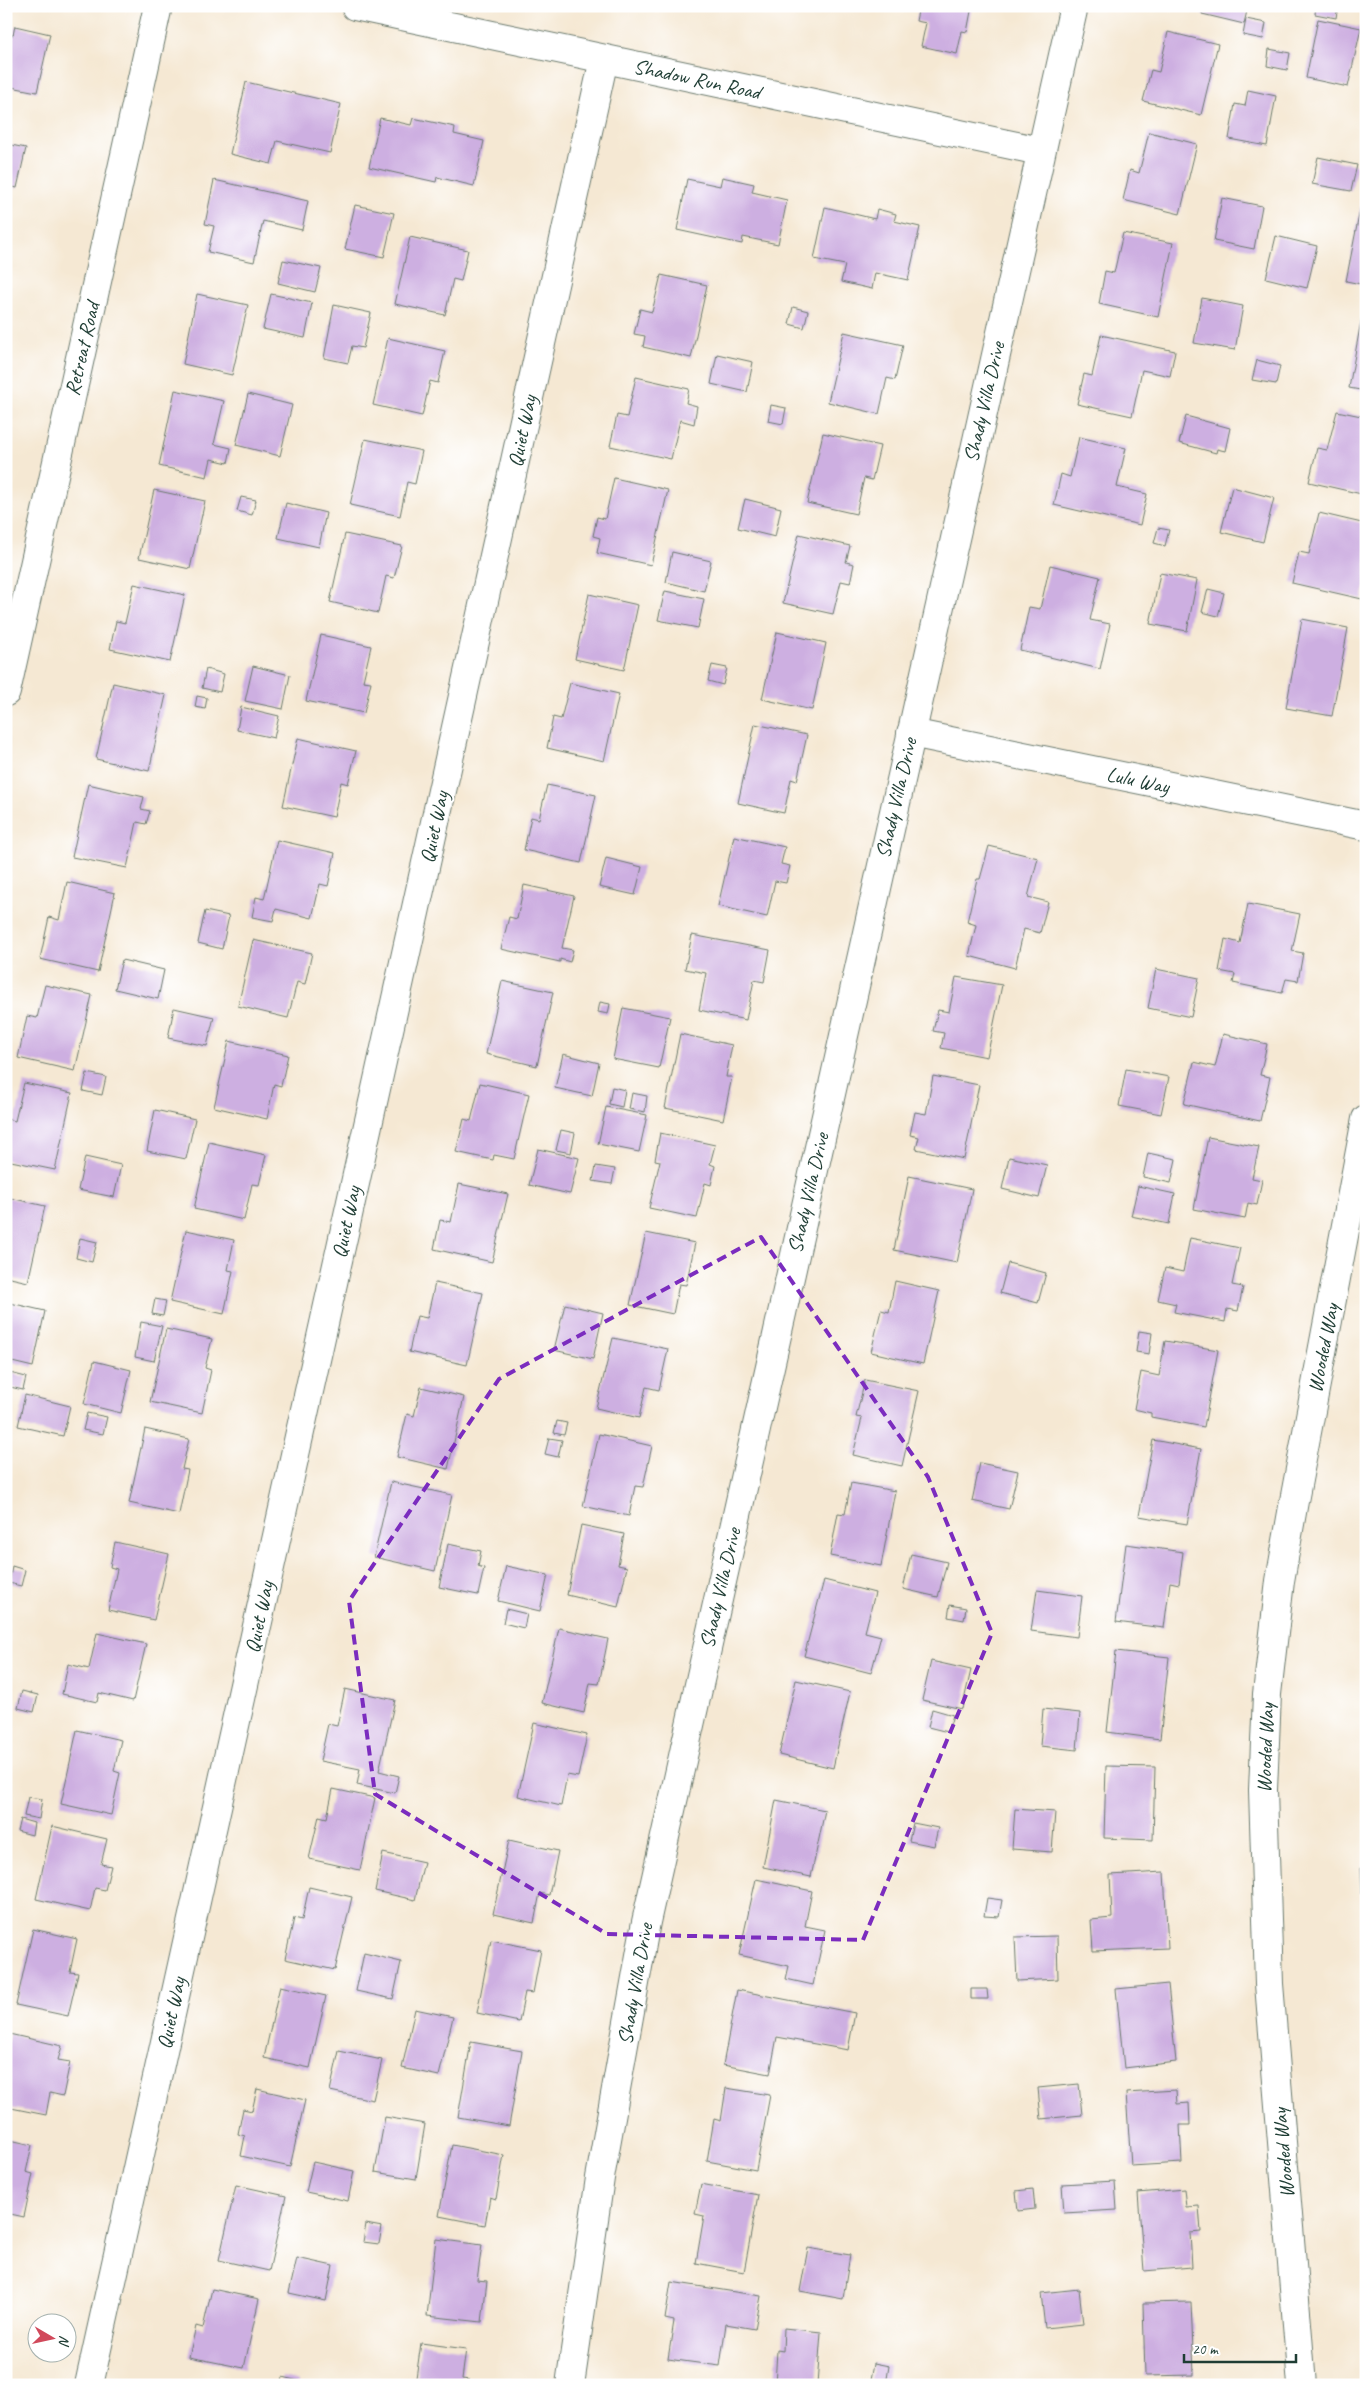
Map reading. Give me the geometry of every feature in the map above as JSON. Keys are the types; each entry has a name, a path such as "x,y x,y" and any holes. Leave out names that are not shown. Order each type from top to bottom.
{"street":[{"name":"Retreat Road","path":"6,692 158,6"},
{"name":"Shadow Run Road","path":"355,6 1040,151"},
{"name":"Shady Villa Drive","path":"570,2385 600,2178 646,1922 1040,151 1074,6"},
{"name":"Quiet Way","path":"89,2385 604,59"},
{"name":"Lulu Way","path":"911,733 1366,826"},
{"name":"Wooded Way","path":"1302,2385 1269,1984 1263,1790 1267,1694 1280,1581 1366,1119"}],"highlighted area":[{"path":"761,1237 928,1477 992,1633 863,1940 607,1934 375,1794 349,1601 499,1379"}],"building":[{"path":"832,6 849,6 849,11"},
{"path":"919,6 972,6 967,32 962,31 957,54 921,46 926,23 916,21"},
{"path":"1203,6 1248,6 1244,24 1202,14"},
{"path":"1316,6 1338,6 1336,18 1315,14"},
{"path":"1246,19 1266,23 1263,39 1243,35"},
{"path":"1318,19 1361,28 1348,87 1306,78"},
{"path":"15,26 50,34 37,92 6,86 6,33 13,35"},
{"path":"1168,32 1218,44 1201,115 1143,101 1151,70 1159,72"},
{"path":"1269,49 1290,53 1287,70 1267,66"},
{"path":"246,82 341,104 330,153 277,141 271,164 230,154"},
{"path":"1248,90 1276,96 1267,146 1229,139 1235,104 1245,106"},
{"path":"380,118 411,125 413,118 455,127 454,134 484,141 474,186 437,177 436,182 369,167"},
{"path":"1149,132 1197,144 1180,214 1123,200 1130,170 1139,173"},
{"path":"6,144 26,148 17,188 9,186 7,192"},
{"path":"1318,157 1357,165 1351,191 1312,184"},
{"path":"722,177 754,184 752,192 787,200 778,244 743,237 742,244 677,230 687,179 720,186"},
{"path":"214,180 308,201 302,230 263,221 254,262 208,252 214,226 205,224"},
{"path":"1222,198 1262,206 1254,249 1214,241"},
{"path":"355,205 394,213 384,257 345,249"},
{"path":"1361,205 1366,206 1366,285 1346,281"},
{"path":"825,207 875,219 877,209 896,214 894,221 920,227 908,280 875,273 872,289 841,282 845,265 814,259"},
{"path":"1123,233 1173,243 1158,317 1099,304 1105,271 1114,273"},
{"path":"1276,236 1317,246 1307,288 1266,278"},
{"path":"410,237 468,250 461,281 453,279 445,315 395,304"},
{"path":"283,260 321,268 315,292 278,283"},
{"path":"661,275 707,285 691,358 643,347 645,336 634,334 640,309 652,312"},
{"path":"197,294 248,305 232,375 183,364"},
{"path":"271,294 312,303 305,338 263,329"},
{"path":"1202,298 1243,306 1235,350 1194,343"},
{"path":"334,305 371,313 363,348 352,346 348,363 324,358"},
{"path":"793,307 808,311 804,328 789,324"},
{"path":"1363,310 1366,311 1366,391 1349,388"},
{"path":"844,332 903,345 895,380 887,378 879,414 828,402"},
{"path":"1101,335 1175,351 1170,376 1142,370 1132,416 1077,404 1084,374 1092,376"},
{"path":"388,338 445,351 438,383 430,381 422,416 373,405"},
{"path":"717,354 753,362 747,392 711,384"},
{"path":"1257,360 1280,366 1276,384 1252,380"},
{"path":"636,377 689,389 686,403 697,406 694,424 680,420 671,459 610,446 617,415 627,417"},
{"path":"175,390 224,401 214,444 231,448 228,463 211,459 207,477 159,466"},
{"path":"248,394 292,405 280,456 236,445"},
{"path":"771,405 786,408 783,424 768,421"},
{"path":"1337,411 1366,417 1366,495 1309,482 1317,448 1327,450"},
{"path":"1186,416 1230,428 1225,451 1217,449 1216,453 1179,443"},
{"path":"823,433 880,446 872,480 864,478 856,514 807,503"},
{"path":"1079,437 1126,448 1117,487 1147,494 1140,525 1054,505 1061,474 1070,477"},
{"path":"365,439 422,451 415,484 407,482 400,516 350,505"},
{"path":"614,478 668,490 651,565 597,553 600,538 593,536 597,517 605,519"},
{"path":"1232,487 1274,498 1263,542 1221,532"},
{"path":"154,490 205,501 190,569 139,558"},
{"path":"241,497 256,500 252,515 237,511"},
{"path":"745,499 781,508 775,537 738,528"},
{"path":"286,503 326,513 319,547 278,538"},
{"path":"1319,513 1366,524 1366,585 1362,599 1292,583 1299,552 1309,554"},
{"path":"1158,528 1169,530 1165,546 1154,543"},
{"path":"345,534 402,546 394,578 386,576 378,613 330,602"},
{"path":"799,534 850,546 846,562 854,564 850,583 841,581 833,614 783,603"},
{"path":"672,552 711,561 704,591 666,582"},
{"path":"1050,565 1100,577 1090,620 1110,624 1100,669 1020,650 1029,607 1040,609"},
{"path":"1160,573 1197,580 1187,631 1150,624"},
{"path":"134,584 185,595 170,662 110,649 116,621 125,623"},
{"path":"1208,589 1224,593 1218,616 1202,612"},
{"path":"665,591 704,599 698,628 658,620"},
{"path":"589,594 638,605 624,670 575,659"},
{"path":"1302,619 1348,628 1332,716 1286,708"},
{"path":"777,632 826,643 812,710 762,699"},
{"path":"321,635 371,646 363,681 371,682 364,713 306,701"},
{"path":"712,665 727,668 723,685 708,681"},
{"path":"253,666 290,675 283,709 245,701"},
{"path":"206,669 224,674 220,692 202,688"},
{"path":"113,683 166,695 149,771 96,759"},
{"path":"570,683 619,694 604,761 547,748 553,717 561,719"},
{"path":"197,696 207,698 205,709 195,707"},
{"path":"241,707 279,716 274,738 237,730"},
{"path":"755,724 807,735 797,781 791,779 784,813 738,803"},
{"path":"298,738 356,751 348,784 341,782 334,817 283,806"},
{"path":"88,784 144,797 141,809 150,811 146,824 137,822 127,868 72,857"},
{"path":"547,785 596,795 581,863 524,850 531,817 539,819"},
{"path":"734,836 785,847 781,864 790,866 786,883 775,881 767,917 718,906"},
{"path":"277,840 335,853 328,886 320,884 312,918 276,909 273,921 252,917 256,897 264,899"},
{"path":"989,846 1038,858 1028,897 1048,902 1040,933 1024,929 1015,968 969,956 976,925 967,922 977,879 980,879"},
{"path":"606,858 642,867 635,895 599,887"},
{"path":"67,882 115,893 98,972 40,959 49,917 59,920"},
{"path":"524,885 574,896 562,948 573,950 570,962 560,959 560,962 501,949 509,917 517,919"},
{"path":"1248,904 1300,914 1292,951 1303,953 1298,981 1286,979 1282,993 1233,983 1235,974 1219,971 1225,939 1240,943"},
{"path":"205,911 229,916 222,949 198,943"},
{"path":"692,935 770,950 764,982 754,980 746,1020 699,1010 706,973 685,969"},
{"path":"253,940 312,953 305,984 297,982 288,1018 238,1006"},
{"path":"122,960 164,970 158,999 115,989"},
{"path":"1156,969 1199,978 1191,1017 1148,1008"},
{"path":"956,977 1002,985 987,1057 941,1048 944,1033 933,1031 938,1010 949,1012"},
{"path":"502,981 553,992 537,1066 486,1054"},
{"path":"45,985 92,995 75,1071 18,1058 27,1016 37,1018"},
{"path":"600,1002 610,1004 608,1014 598,1012"},
{"path":"174,1008 214,1017 207,1046 168,1038"},
{"path":"623,1008 670,1017 659,1068 613,1059"},
{"path":"680,1034 732,1045 726,1077 732,1077 723,1120 665,1108"},
{"path":"1223,1034 1267,1044 1260,1075 1270,1077 1260,1121 1184,1104 1194,1062 1215,1067"},
{"path":"229,1041 288,1055 281,1086 274,1084 267,1119 214,1107"},
{"path":"563,1054 599,1063 592,1096 555,1088"},
{"path":"1126,1069 1169,1077 1161,1114 1119,1106"},
{"path":"87,1073 106,1077 102,1095 83,1091"},
{"path":"933,1076 979,1085 964,1159 916,1149 919,1137 910,1135 915,1112 926,1114"},
{"path":"24,1083 72,1093 55,1170 6,1160 6,1119 15,1121"},
{"path":"480,1083 529,1094 514,1159 494,1155 493,1160 456,1152 464,1119 471,1121"},
{"path":"612,1087 625,1090 622,1107 609,1104"},
{"path":"632,1093 647,1096 645,1112 629,1109"},
{"path":"606,1107 647,1115 639,1152 598,1144"},
{"path":"155,1110 195,1119 186,1159 147,1151"},
{"path":"561,1130 575,1133 571,1153 556,1150"},
{"path":"660,1133 715,1145 710,1164 715,1166 711,1185 705,1183 697,1218 649,1208 660,1161 655,1160"},
{"path":"1208,1137 1259,1147 1252,1178 1262,1180 1257,1205 1248,1203 1245,1219 1194,1209"},
{"path":"209,1142 266,1155 259,1185 252,1184 244,1220 194,1209"},
{"path":"538,1149 579,1158 570,1194 529,1185"},
{"path":"1148,1153 1176,1159 1171,1183 1143,1177"},
{"path":"85,1157 121,1165 114,1197 78,1190"},
{"path":"1009,1157 1047,1165 1039,1198 1002,1189"},
{"path":"596,1166 615,1169 612,1184 593,1181"},
{"path":"909,1176 972,1189 957,1263 894,1250"},
{"path":"459,1184 508,1194 492,1262 434,1249 440,1220 451,1222"},
{"path":"1138,1186 1175,1194 1169,1224 1131,1216"},
{"path":"6,1197 45,1206 28,1282 6,1277"},
{"path":"186,1230 234,1240 228,1270 233,1271 224,1314 170,1302"},
{"path":"646,1233 695,1243 686,1285 679,1284 673,1314 630,1305"},
{"path":"80,1238 97,1242 92,1262 76,1258"},
{"path":"1190,1238 1240,1248 1232,1285 1243,1287 1238,1311 1227,1309 1225,1322 1174,1312 1176,1304 1158,1300 1165,1268 1183,1272"},
{"path":"1008,1263 1046,1273 1038,1303 1000,1293"},
{"path":"895,1281 939,1291 923,1364 871,1352 881,1310 889,1312"},
{"path":"435,1283 483,1293 467,1365 409,1352 417,1316 427,1318"},
{"path":"155,1299 166,1301 163,1316 152,1314"},
{"path":"6,1302 45,1311 33,1367 12,1362 10,1373 26,1377 23,1390 6,1386"},
{"path":"565,1304 603,1313 593,1359 554,1350"},
{"path":"141,1322 162,1326 154,1361 135,1357"},
{"path":"166,1329 212,1339 205,1368 211,1370 202,1413 150,1402"},
{"path":"1139,1331 1152,1333 1149,1354 1136,1352"},
{"path":"613,1338 668,1349 659,1390 646,1387 639,1418 596,1408"},
{"path":"1165,1341 1218,1350 1204,1427 1151,1417 1151,1413 1134,1409 1141,1372 1159,1376"},
{"path":"94,1361 131,1370 121,1413 84,1404"},
{"path":"865,1380 919,1391 902,1466 853,1455 862,1418 856,1417"},
{"path":"421,1387 464,1397 448,1469 397,1457 407,1414 414,1416"},
{"path":"25,1395 70,1406 63,1436 18,1426"},
{"path":"87,1413 107,1417 103,1434 83,1430"},
{"path":"557,1421 567,1423 564,1435 554,1433"},
{"path":"145,1429 189,1439 182,1469 188,1470 179,1514 129,1503"},
{"path":"599,1434 652,1446 643,1487 635,1486 629,1516 583,1506"},
{"path":"549,1438 562,1440 558,1457 545,1454"},
{"path":"1153,1440 1201,1449 1187,1524 1139,1516"},
{"path":"980,1463 1018,1471 1009,1509 972,1501"},
{"path":"391,1482 452,1495 435,1571 374,1557"},
{"path":"851,1483 895,1491 881,1566 830,1556 838,1513 845,1514"},
{"path":"581,1525 624,1534 618,1565 627,1567 618,1607 567,1595"},
{"path":"115,1542 169,1554 154,1620 108,1610 117,1569 110,1567"},
{"path":"448,1544 481,1551 478,1566 484,1568 478,1595 439,1587"},
{"path":"1126,1544 1183,1552 1179,1584 1170,1582 1164,1628 1116,1622"},
{"path":"911,1554 947,1562 938,1597 903,1589"},
{"path":"12,1566 25,1570 21,1586 9,1583"},
{"path":"506,1566 548,1575 540,1611 498,1601"},
{"path":"824,1580 875,1593 865,1632 881,1636 871,1673 804,1656"},
{"path":"1037,1590 1082,1596 1077,1637 1031,1631"},
{"path":"950,1605 966,1608 964,1620 948,1617"},
{"path":"506,1609 527,1614 524,1628 503,1623"},
{"path":"559,1628 608,1639 599,1684 590,1683 584,1713 542,1703"},
{"path":"97,1633 146,1644 133,1701 99,1693 97,1702 62,1694 68,1664 89,1669"},
{"path":"1116,1651 1169,1657 1160,1739 1107,1732"},
{"path":"931,1661 971,1670 962,1709 922,1700"},
{"path":"796,1680 850,1692 833,1768 779,1755"},
{"path":"345,1689 395,1700 379,1771 399,1776 395,1793 357,1785 360,1769 320,1761 328,1724 337,1726"},
{"path":"22,1691 38,1695 34,1712 18,1708"},
{"path":"932,1709 953,1715 948,1732 928,1727"},
{"path":"1043,1709 1080,1713 1077,1750 1040,1746"},
{"path":"534,1723 587,1735 578,1777 567,1775 561,1806 518,1796"},
{"path":"77,1730 121,1740 114,1771 120,1773 111,1815 61,1804"},
{"path":"1106,1766 1155,1767 1153,1840 1104,1838"},
{"path":"333,1789 375,1798 360,1870 309,1859 319,1816 327,1818"},
{"path":"28,1797 42,1799 39,1819 24,1816"},
{"path":"776,1800 825,1810 811,1877 763,1867"},
{"path":"1015,1809 1055,1812 1052,1852 1012,1849"},
{"path":"20,1819 34,1823 32,1835 17,1831"},
{"path":"913,1823 938,1828 934,1846 909,1841"},
{"path":"52,1826 107,1839 101,1864 111,1866 105,1890 95,1888 90,1911 36,1899"},
{"path":"509,1840 558,1851 549,1895 540,1893 534,1923 493,1914"},
{"path":"383,1853 424,1862 415,1900 375,1891"},
{"path":"1361,1868 1366,1868 1366,1909 1362,1909"},
{"path":"1164,1872 1168,1948 1093,1951 1091,1920 1112,1918 1110,1875"},
{"path":"756,1879 812,1891 805,1926 825,1930 813,1985 786,1979 789,1966 739,1955"},
{"path":"309,1887 352,1897 335,1970 285,1959 294,1918 302,1920"},
{"path":"987,1898 1002,1900 999,1917 984,1916"},
{"path":"33,1929 77,1939 70,1972 78,1973 68,2016 16,2005"},
{"path":"1057,1936 1058,1979 1017,1981 1015,1937"},
{"path":"491,1940 541,1950 533,1993 525,1992 519,2022 477,2013"},
{"path":"364,1953 401,1962 393,1999 356,1991"},
{"path":"1168,1984 1176,2062 1124,2068 1116,1989"},
{"path":"280,1986 326,1996 310,2068 264,2058"},
{"path":"971,1989 987,1989 988,1999 971,1999"},
{"path":"737,1990 855,2013 848,2050 777,2037 770,2074 723,2065"},
{"path":"415,2009 453,2017 439,2076 402,2068"},
{"path":"9,2034 62,2046 58,2060 70,2062 63,2096 50,2093 46,2115 6,2107 6,2047"},
{"path":"471,2042 522,2051 509,2126 458,2117"},
{"path":"339,2051 382,2060 373,2100 330,2091"},
{"path":"1079,2084 1082,2115 1041,2119 1038,2088"},
{"path":"726,2088 770,2095 756,2170 707,2161 714,2119 721,2121"},
{"path":"257,2089 305,2100 290,2167 241,2156 245,2136 238,2134 243,2109 252,2111"},
{"path":"1176,2090 1177,2104 1189,2103 1190,2125 1180,2125 1182,2163 1131,2166 1126,2093"},
{"path":"385,2117 425,2124 416,2179 375,2172"},
{"path":"6,2139 32,2145 26,2172 33,2174 24,2217 6,2213"},
{"path":"452,2145 504,2155 496,2199 490,2197 485,2225 439,2216"},
{"path":"313,2162 354,2171 348,2201 306,2192"},
{"path":"1115,2181 1117,2210 1064,2213 1062,2184"},
{"path":"701,2184 758,2195 744,2272 696,2263 704,2216 695,2214"},
{"path":"236,2185 286,2196 269,2271 219,2260"},
{"path":"1033,2189 1035,2209 1018,2211 1016,2191"},
{"path":"1184,2189 1186,2207 1199,2206 1201,2232 1190,2233 1192,2267 1144,2271 1138,2193"},
{"path":"366,2224 382,2227 379,2244 363,2242"},
{"path":"436,2239 482,2245 477,2280 487,2281 482,2322 427,2316"},
{"path":"808,2248 850,2255 843,2299 800,2291"},
{"path":"297,2258 333,2266 326,2301 289,2293"},
{"path":"671,2282 761,2296 755,2329 726,2324 720,2366 668,2359 674,2321 665,2319"},
{"path":"212,2289 259,2299 244,2368 189,2357 196,2326 203,2328"},
{"path":"1079,2289 1083,2324 1045,2328 1041,2293"},
{"path":"1191,2302 1194,2375 1145,2376 1143,2303"},
{"path":"784,2328 821,2332 817,2385 775,2385 777,2350 783,2351"},
{"path":"421,2343 466,2349 462,2379 469,2380 468,2385 415,2385"},
{"path":"874,2363 889,2366 886,2385 870,2385"},
{"path":"282,2377 299,2381 299,2385 280,2385"}]}
